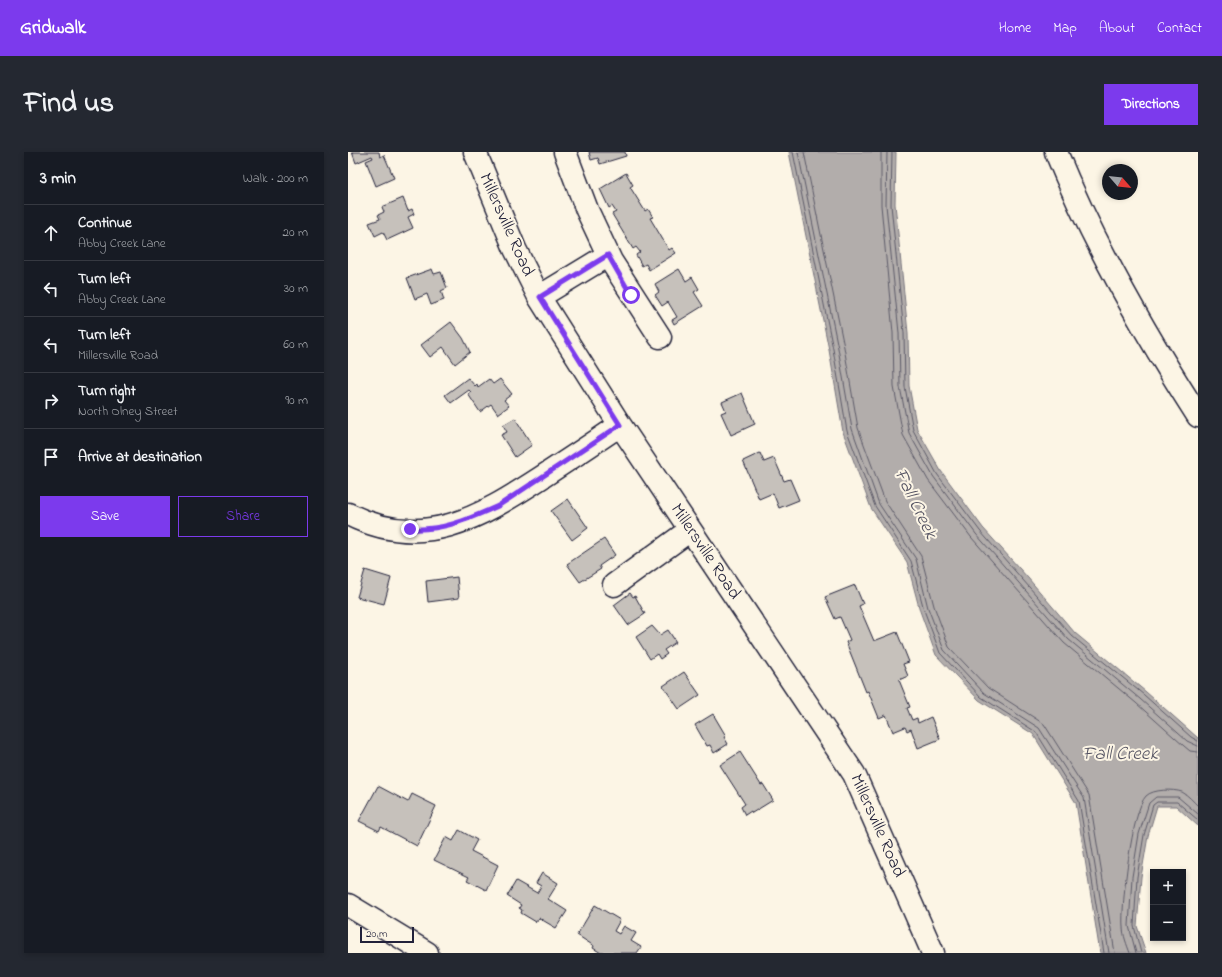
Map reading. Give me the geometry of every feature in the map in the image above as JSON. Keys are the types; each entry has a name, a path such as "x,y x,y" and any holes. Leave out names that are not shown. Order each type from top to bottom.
{"street":[{"name":"Millersville Road","path":"475,152 515,250 540,297 620,425 854,774 933,953"},
{"path":"565,152 587,210 608,255 631,295 660,337"},
{"path":"1056,152 1092,234 1114,278 1158,354 1198,416"},
{"path":"540,297 608,255"},
{"path":"348,514 377,525 402,529 427,529 452,525 498,506 620,425"},
{"path":"614,585 690,530"},
{"path":"348,905 427,953"}],"water":[{"name":"Fall Creek","path":"789,152 896,152 895,204 908,333 909,386 917,429 941,471 983,528 1075,633 1146,692 1198,738 1198,826 1176,806 1157,806 1148,836 1141,877 1137,926 1146,953 1100,953 1076,803 1033,734 979,700 936,655 920,611 907,562 871,508 843,432 829,350"}],"building":[{"path":"352,152 379,152 380,157 384,155 394,178 376,186 366,161 373,158 372,156 356,163"},
{"path":"589,152 625,152 626,156 600,164 598,158 591,160"},
{"path":"626,173 633,185 630,187 645,211 648,209 653,217 650,218 669,250 672,248 676,253 649,270 646,264 642,266 636,255 640,252 636,247 633,249 612,214 616,212 612,206 609,208 600,189"},
{"path":"403,198 408,211 412,209 414,214 408,217 413,228 387,240 383,232 375,236 369,223 380,219 378,215 384,212 382,207"},
{"path":"432,269 434,274 441,272 447,288 441,291 444,300 431,305 427,294 415,299 407,278"},
{"path":"679,269 686,281 692,277 699,289 694,292 703,306 674,324 672,320 677,317 668,302 662,306 655,295 659,292 655,284"},
{"path":"451,322 463,338 470,352 455,364 443,347 430,357 421,345"},
{"path":"468,378 475,386 477,384 478,387 489,379 493,384 500,379 512,394 504,400 509,406 498,414 491,404 480,412 468,394 471,392 469,390 451,403 445,395"},
{"path":"742,393 755,424 731,435 721,413 726,411 722,402"},
{"path":"515,418 532,445 515,457 501,435 507,432 503,425"},
{"path":"760,453 764,462 774,458 784,481 790,479 799,500 779,508 773,493 759,499 743,461"},
{"path":"568,499 588,528 572,540 551,511"},
{"path":"604,539 615,555 599,566 601,569 580,582 567,564"},
{"path":"365,570 391,578 384,604 357,597"},
{"path":"457,577 459,598 428,602 426,581"},
{"path":"855,585 863,604 859,606 874,641 897,632 909,662 903,664 908,676 899,680 910,707 907,708 912,720 917,718 918,723 931,717 940,739 918,748 911,729 907,731 905,727 893,732 886,715 879,718 868,691 866,692 846,642 850,640 840,617 835,619 825,597"},
{"path":"630,593 633,597 635,596 645,614 628,625 614,605"},
{"path":"652,626 660,635 668,630 676,642 664,650 667,654 660,659 657,654 650,659 636,637"},
{"path":"684,672 700,695 679,709 663,686"},
{"path":"713,714 726,736 724,737 728,744 714,753 710,745 707,746 695,725"},
{"path":"740,752 761,785 763,784 773,800 752,813 751,811 745,815 741,807 745,804 720,765"},
{"path":"378,786 408,802 412,794 436,806 417,846 381,827 379,831 359,821"},
{"path":"459,830 477,840 471,851 498,865 486,890 467,880 469,877 434,860 446,837 453,841"},
{"path":"542,873 558,883 548,899 567,911 556,928 539,918 536,922 521,913 522,910 519,908 521,905 507,896 516,881 537,893 541,886 536,883"},
{"path":"595,905 620,920 614,931 619,934 624,926 636,933 631,941 641,947 637,953 601,953 593,948 594,946 577,935"}],"route":[{"path":"410,529 419,530 452,525 483,514 498,506 620,425 540,297 608,255 631,295"}]}
